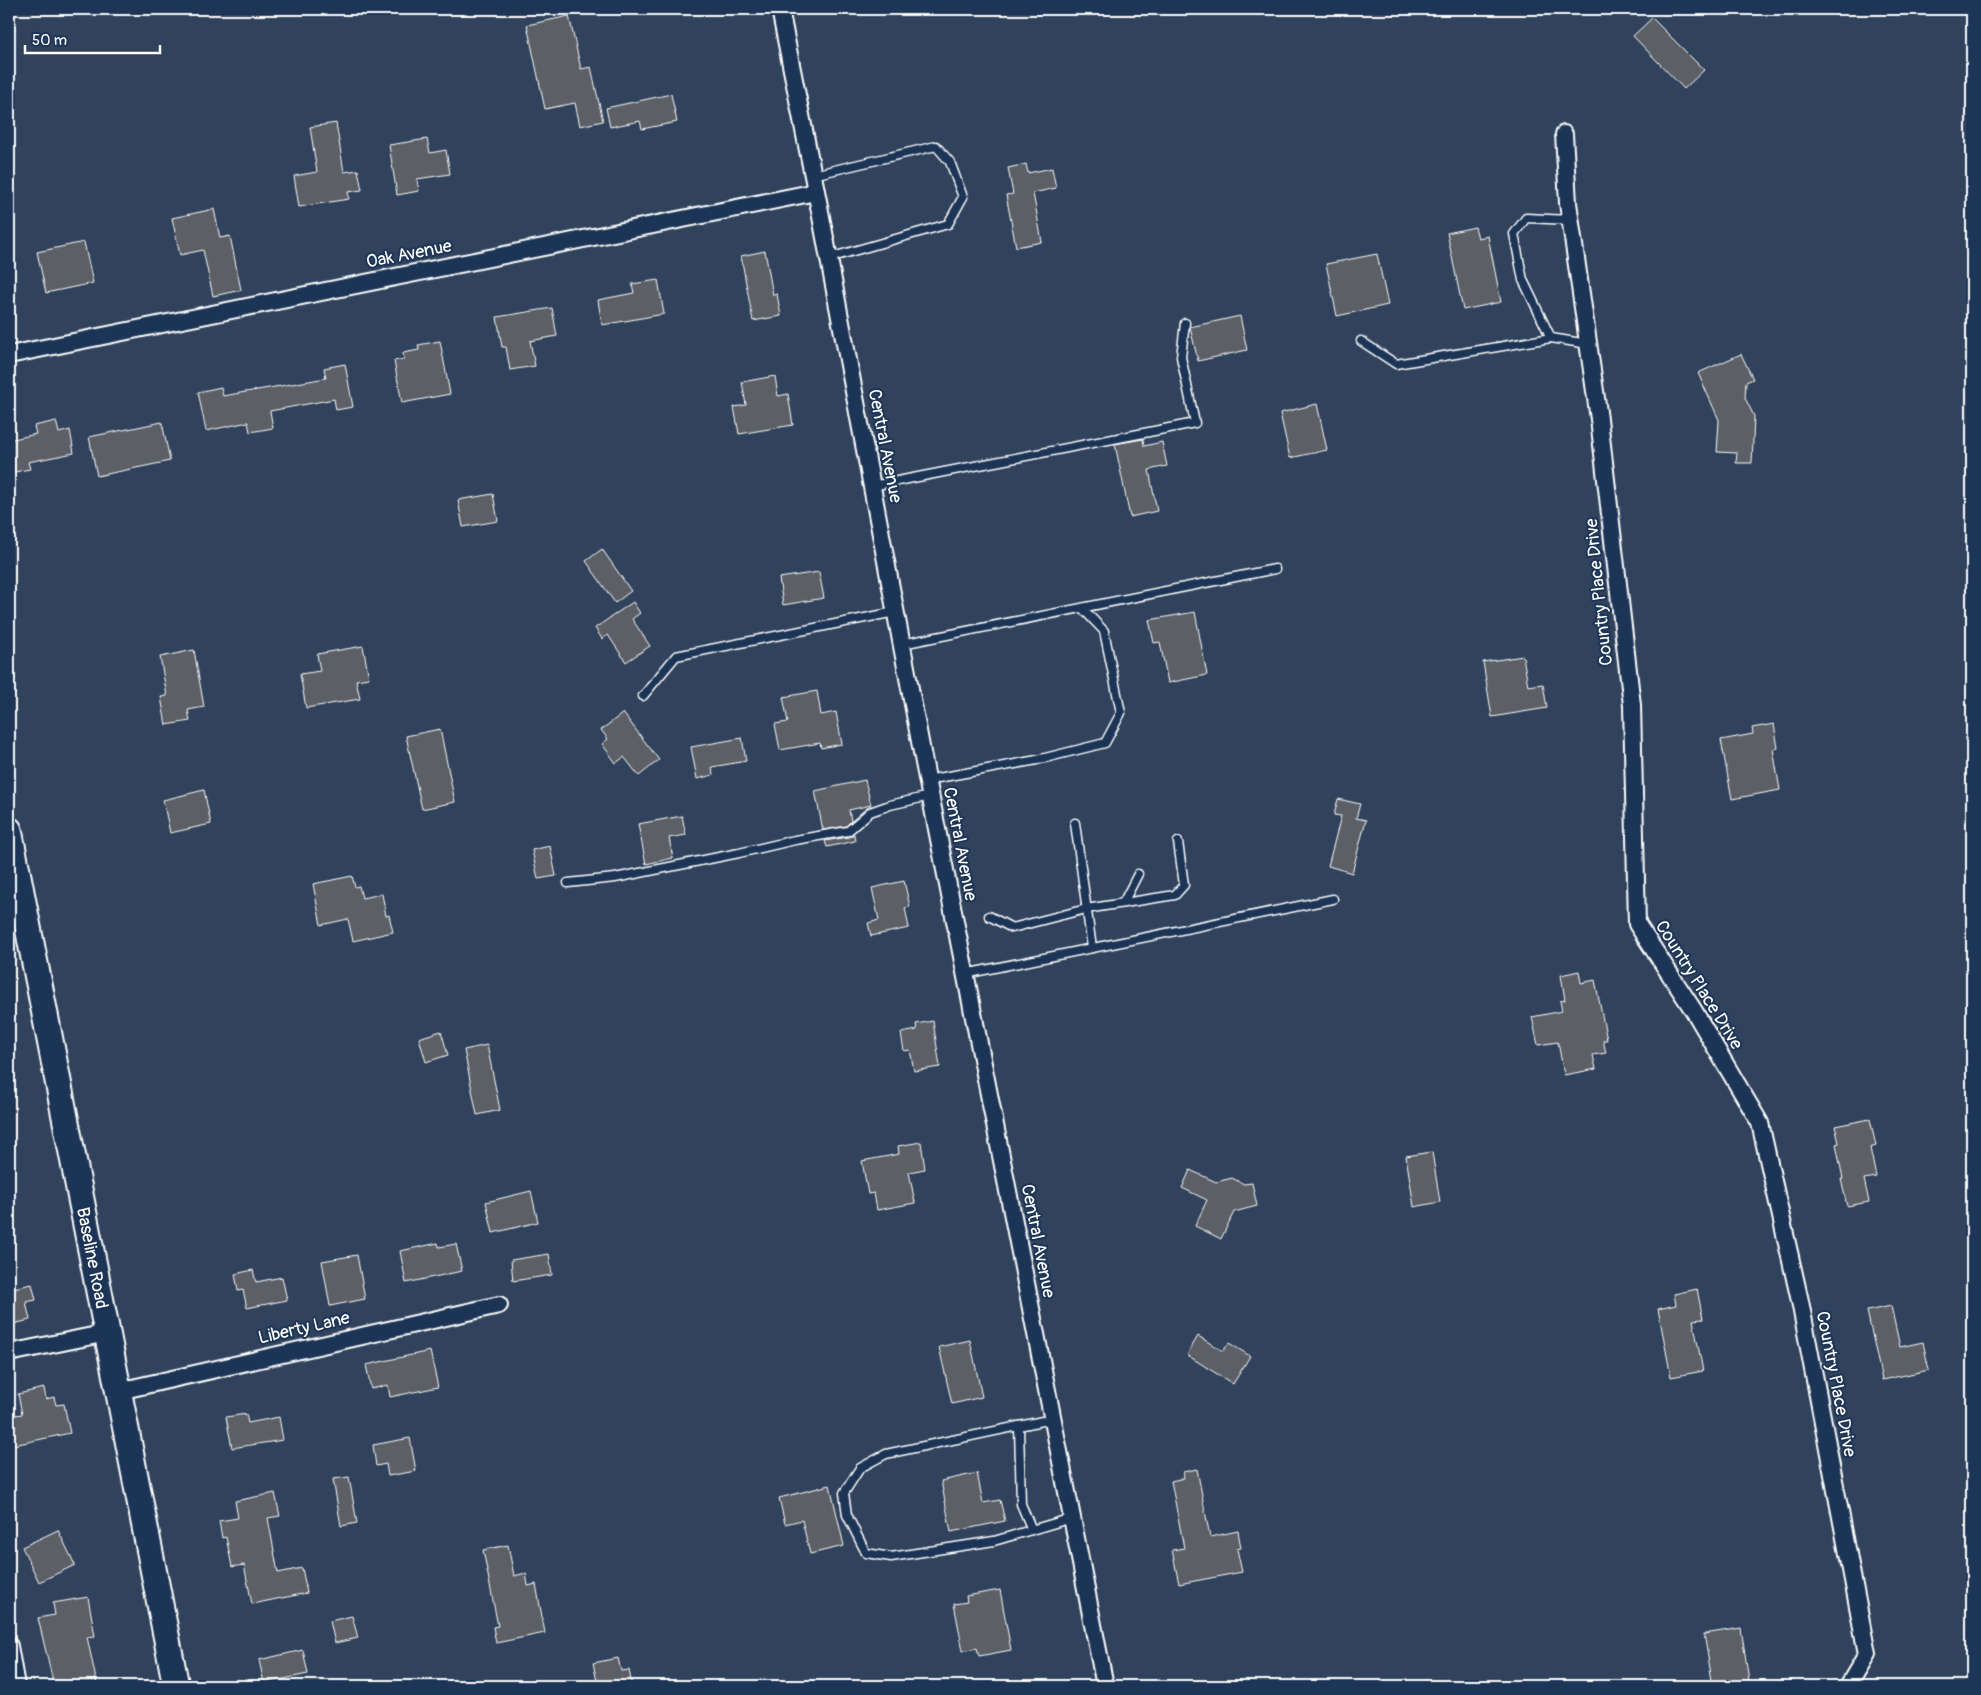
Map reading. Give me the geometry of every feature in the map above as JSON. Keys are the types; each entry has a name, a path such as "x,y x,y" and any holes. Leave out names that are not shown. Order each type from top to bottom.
{"main road":[{"name":"Baseline Road","path":"9,830 176,1686"}],"street":[{"name":"Central Avenue","path":"780,9 829,258 930,796 1105,1686"},
{"name":"Country Place Drive","path":"1564,134 1570,220 1600,419 1632,705 1637,924 1694,1011 1760,1123 1800,1301 1867,1654 1848,1686"},
{"name":"Oak Avenue","path":"9,354 816,192"},
{"name":"Liberty Lane","path":"119,1391 499,1305"},
{"path":"9,1353 108,1334"},
{"path":"9,1646 16,1686"}],"lane":[{"path":"813,175 936,146 950,162 963,197 948,224 829,258"},
{"path":"1551,338 1522,280 1514,234 1526,218 1570,220"},
{"path":"872,486 1195,423 1181,357 1184,323"},
{"path":"1361,341 1396,364 1551,338 1588,344"},
{"path":"902,644 1275,569"},
{"path":"927,780 1037,760 1105,743 1121,713 1104,631 1082,608"},
{"path":"643,696 676,656 895,612"},
{"path":"568,883 615,878 739,854 795,840 848,831 870,812 890,805 930,796"},
{"path":"1074,823 1092,948"},
{"path":"989,916 1012,928 1086,909 1175,895 1184,886 1178,842"},
{"path":"1123,904 1138,874"},
{"path":"965,974 1332,899"},
{"path":"1052,1419 886,1454 860,1468 844,1493 847,1515 866,1553 891,1557 994,1541 1072,1518"},
{"path":"1020,1426 1021,1504 1032,1530"}],"building":[{"path":"569,16 581,69 591,67 603,121 580,126 575,103 545,109 527,25"},
{"path":"1652,18 1704,70 1684,89 1633,36"},
{"path":"671,94 677,122 642,129 640,121 610,127 606,108"},
{"path":"336,123 344,172 358,170 362,190 348,192 349,199 299,207 294,176 317,172 310,127"},
{"path":"427,139 430,153 446,150 450,174 417,179 419,191 397,195 389,145"},
{"path":"1026,164 1028,173 1052,168 1056,188 1033,193 1042,242 1016,247 1006,195 1013,194 1008,168"},
{"path":"214,209 220,238 230,236 241,290 213,296 203,250 180,255 172,218"},
{"path":"1475,227 1478,238 1488,236 1501,302 1463,310 1447,233"},
{"path":"84,242 93,283 46,293 37,252"},
{"path":"765,251 773,295 777,294 781,316 753,321 741,256"},
{"path":"1377,254 1388,305 1337,316 1326,264"},
{"path":"658,280 664,314 602,325 598,300 634,293 632,284"},
{"path":"552,308 557,336 530,341 535,366 510,370 506,347 502,347 497,317"},
{"path":"1240,316 1247,350 1198,361 1190,327"},
{"path":"440,341 450,394 402,403 394,361 404,359 403,353 419,350 418,345"},
{"path":"1741,354 1753,379 1746,382 1745,398 1754,416 1752,463 1736,463 1737,453 1717,452 1719,420 1698,373"},
{"path":"345,364 353,407 336,410 334,399 270,411 273,428 250,432 248,422 206,431 198,392 221,387 223,396 326,378 324,368"},
{"path":"775,376 778,396 788,394 793,425 739,434 734,407 746,405 742,382"},
{"path":"1317,404 1327,450 1290,458 1280,413"},
{"path":"56,421 59,433 70,430 74,453 28,462 30,469 9,473 9,440 36,434 34,426"},
{"path":"162,422 170,461 97,476 89,437"},
{"path":"1143,439 1144,446 1162,442 1167,466 1149,470 1157,511 1130,517 1115,444"},
{"path":"493,494 498,521 463,527 458,500"},
{"path":"602,549 631,591 615,603 586,561"},
{"path":"819,572 824,598 783,605 779,578"},
{"path":"633,602 640,613 632,619 650,646 626,662 608,635 602,639 595,628"},
{"path":"1195,612 1207,675 1168,683 1160,642 1154,643 1149,620"},
{"path":"363,646 369,678 356,680 360,699 306,708 300,674 320,671 317,654"},
{"path":"194,650 204,707 188,710 190,721 166,725 161,697 167,696 160,657"},
{"path":"1523,656 1528,686 1543,684 1547,708 1492,717 1483,662"},
{"path":"817,691 821,715 836,712 842,744 821,748 820,743 780,750 775,724 788,722 783,697"},
{"path":"623,713 659,760 639,776 624,757 616,763 602,744 608,739 601,730"},
{"path":"1774,724 1778,748 1773,749 1780,790 1732,799 1721,740 1753,734 1752,728"},
{"path":"440,729 455,802 422,809 406,736"},
{"path":"742,738 746,761 712,767 713,775 697,779 691,747"},
{"path":"865,780 871,805 849,810 851,821 846,826 823,830 815,791"},
{"path":"204,790 211,824 170,833 163,800"},
{"path":"1338,799 1360,804 1356,818 1366,820 1352,873 1328,866 1341,816 1334,815"},
{"path":"682,816 686,835 669,838 673,858 646,864 638,824"},
{"path":"854,834 855,841 827,847 825,841 849,837"},
{"path":"550,846 556,876 538,879 532,850"},
{"path":"352,876 355,887 359,886 362,898 382,894 386,916 389,915 393,932 353,941 348,919 321,925 313,884"},
{"path":"904,881 910,907 905,908 909,928 871,936 868,923 879,920 872,888"},
{"path":"1579,971 1581,983 1595,980 1607,1040 1603,1040 1606,1053 1593,1055 1596,1069 1564,1075 1558,1042 1538,1045 1532,1017 1562,1011 1560,1001 1565,1000 1561,975"},
{"path":"933,1021 940,1067 914,1071 910,1050 904,1051 901,1033 917,1030 916,1024"},
{"path":"441,1031 448,1055 426,1062 419,1038"},
{"path":"487,1045 500,1110 477,1115 464,1050"},
{"path":"1870,1119 1876,1146 1870,1148 1876,1177 1864,1179 1869,1202 1847,1206 1841,1179 1843,1179 1836,1144 1839,1143 1835,1126"},
{"path":"921,1142 925,1169 909,1172 915,1203 877,1210 874,1193 868,1194 862,1161 899,1154 898,1146"},
{"path":"1432,1152 1440,1202 1414,1207 1406,1156"},
{"path":"1190,1170 1216,1182 1232,1178 1244,1184 1252,1183 1257,1206 1234,1212 1221,1239 1195,1226 1207,1200 1182,1188"},
{"path":"531,1191 538,1222 493,1233 486,1202"},
{"path":"438,1243 439,1247 456,1244 462,1271 406,1283 400,1251"},
{"path":"549,1254 552,1275 513,1281 511,1260"},
{"path":"357,1255 365,1299 330,1306 322,1261"},
{"path":"253,1270 256,1282 282,1277 287,1300 247,1308 243,1290 238,1291 235,1274"},
{"path":"32,1284 36,1300 26,1302 30,1320 9,1325 9,1289"},
{"path":"1697,1289 1703,1319 1693,1320 1703,1371 1671,1377 1658,1309 1676,1305 1674,1294"},
{"path":"1891,1306 1900,1347 1923,1342 1929,1370 1882,1380 1867,1311"},
{"path":"1198,1336 1223,1351 1229,1343 1250,1356 1233,1384 1187,1355"},
{"path":"970,1340 982,1397 952,1404 939,1347"},
{"path":"430,1351 438,1387 390,1397 388,1385 371,1389 366,1365"},
{"path":"44,1388 46,1399 54,1397 56,1405 64,1404 70,1433 9,1446 9,1416 22,1414 18,1394"},
{"path":"246,1414 248,1423 279,1417 283,1440 232,1448 226,1417"},
{"path":"410,1438 416,1471 388,1476 386,1464 376,1466 373,1445"},
{"path":"1197,1469 1210,1537 1238,1531 1241,1548 1237,1549 1242,1572 1179,1584 1172,1550 1184,1548 1171,1481 1184,1478 1183,1472"},
{"path":"977,1473 983,1503 1000,1500 1005,1521 951,1532 941,1481"},
{"path":"349,1477 357,1523 341,1526 333,1479"},
{"path":"830,1485 844,1546 810,1554 802,1520 785,1524 779,1498"},
{"path":"275,1493 280,1516 268,1518 278,1573 302,1568 307,1593 252,1604 244,1565 232,1567 226,1537 222,1538 219,1521 238,1518 235,1501"},
{"path":"58,1530 75,1565 39,1582 22,1547"},
{"path":"508,1545 514,1576 526,1573 528,1586 536,1584 545,1633 496,1643 493,1627 498,1626 483,1550"},
{"path":"1000,1590 1011,1650 979,1656 977,1648 963,1651 954,1604 967,1602 966,1596"},
{"path":"88,1597 95,1636 87,1637 97,1684 54,1686 38,1618 55,1615 53,1603"},
{"path":"352,1616 358,1638 335,1643 330,1621"},
{"path":"1741,1628 1749,1680 1735,1682 1736,1686 1713,1686 1704,1634"},
{"path":"303,1650 308,1674 264,1683 259,1660"},
{"path":"618,1658 621,1671 629,1670 632,1686 598,1686 593,1663"}]}
